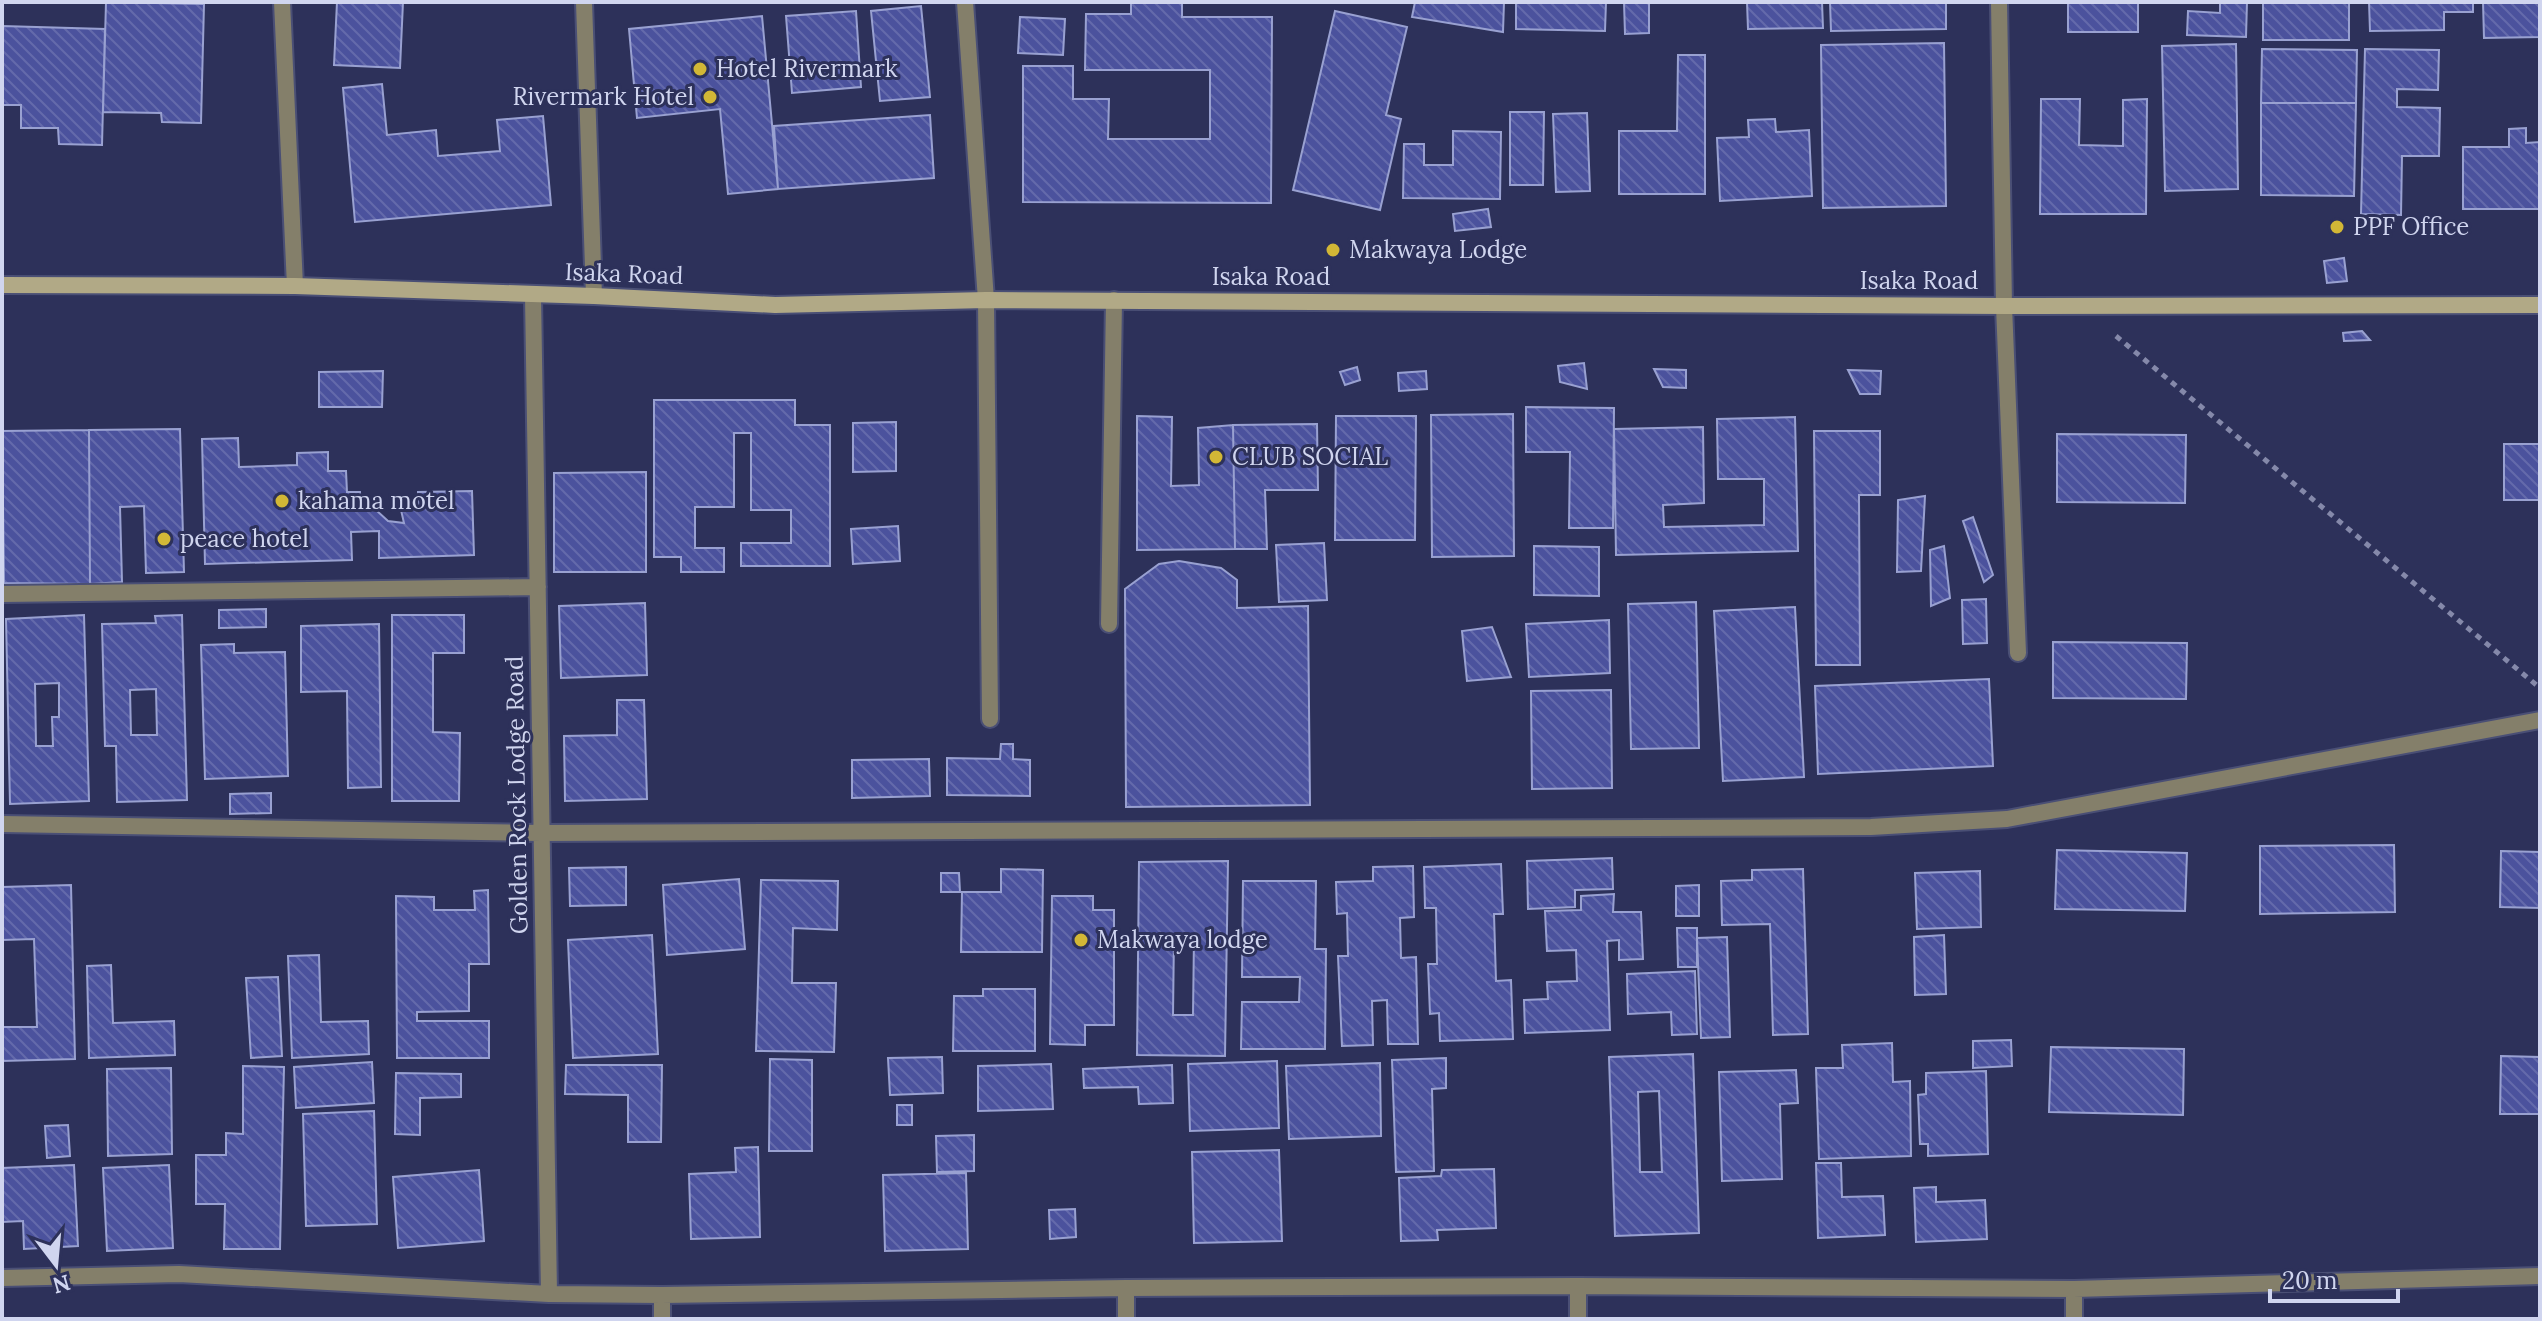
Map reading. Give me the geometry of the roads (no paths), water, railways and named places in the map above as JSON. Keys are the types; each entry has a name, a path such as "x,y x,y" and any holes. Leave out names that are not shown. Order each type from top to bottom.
{"street":[{"path":"282,2 295,286"},
{"path":"584,2 594,296"},
{"path":"965,2 986,300 990,719"},
{"path":"1999,2 2004,306 2018,653"},
{"name":"Isaka Road","path":"2,285 295,286 775,305 986,300 2004,306 2540,305"},
{"name":"Golden Rock Lodge Road","path":"533,296 549,1294"},
{"path":"1109,624 1114,300"},
{"path":"2,594 538,587"},
{"path":"2,824 541,833 1886,826 2007,819 2540,720"},
{"path":"2,1278 179,1274 549,1294 662,1295 1126,1288 1578,1286 2074,1289 2540,1276"},
{"path":"1578,1286 1578,1319"},
{"path":"1126,1288 1126,1319"},
{"path":"2074,1289 2074,1319"},
{"path":"662,1295 662,1319"}],"place":[{"name":"Hotel Rivermark","path":"700,69"},
{"name":"Rivermark Hotel","path":"710,97"},
{"name":"PPF Office","path":"2337,227"},
{"name":"Makwaya Lodge","path":"1333,250"},
{"name":"CLUB SOCIAL","path":"1216,457"},
{"name":"kahama motel","path":"282,501"},
{"name":"peace hotel","path":"164,539"},
{"name":"Makwaya lodge","path":"1081,940"}]}
